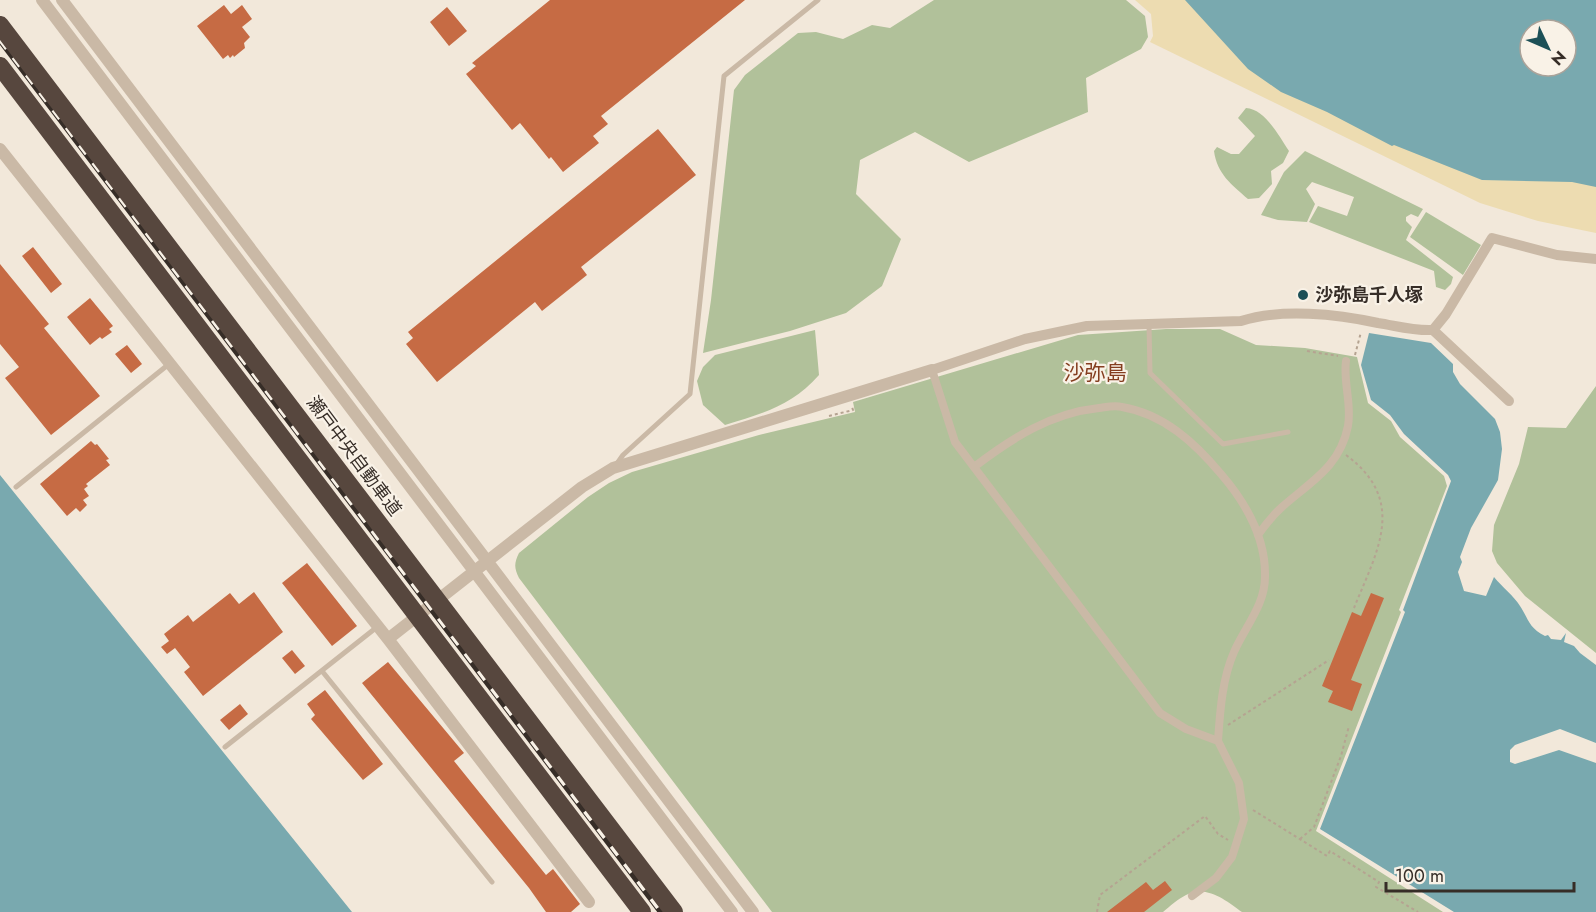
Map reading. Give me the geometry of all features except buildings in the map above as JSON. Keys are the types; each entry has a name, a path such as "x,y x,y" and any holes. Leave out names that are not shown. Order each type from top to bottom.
{"highway":[{"name":"瀬戸中央自動車道","path":"0,25 674,912"},
{"path":"0,66 642,912"}],"street":[{"path":"42,0 732,912"},
{"path":"62,0 753,912"},
{"path":"0,149 379,626 589,902"},
{"path":"1433,330 1446,314 1492,238 1557,255 1596,259"},
{"path":"388,639 582,488 613,468 1025,339 1087,326 1241,321 1254,317 1319,314 1364,320 1413,331 1433,330 1509,401"},
{"path":"1258,535 1275,514 1315,481 1332,463 1348,425 1349,359"},
{"path":"932,370 955,442 1160,713 1186,729 1218,741"},
{"path":"974,467 1005,443 1041,423 1082,410 1120,406 1152,416 1180,432 1206,456 1232,486 1256,524 1265,578 1261,602 1234,652 1226,674 1218,741 1239,783 1244,819 1232,857 1216,878 1192,896"}],"lane":[{"path":"613,468 623,455 690,393 724,76 818,0"},
{"path":"1149,323 1150,373 1223,444 1288,432"},
{"path":"16,487 169,364"},
{"path":"225,747 379,626"},
{"path":"322,671 492,882"}],"path":[{"path":"1307,351 1349,359 1364,320"},
{"path":"1339,449 1366,473 1378,491 1383,517 1381,539 1354,608"},
{"path":"1219,728 1226,726 1329,660"},
{"path":"1300,839 1314,827 1341,756 1349,726"},
{"path":"1243,804 1327,856 1330,851 1340,857 1379,882 1376,887 1418,912"},
{"path":"1096,912 1100,895 1205,816 1218,834 1237,846"}],"green space":[{"path":"934,0 1126,0 1145,16 1148,37 1141,49 1086,78 1088,112 969,162 915,132 860,160 856,194 901,239 882,286 846,313 790,331 703,353 734,90 745,75 798,33 816,32 843,39 872,25 890,28"},
{"path":"1246,108 1265,118 1289,151 1283,163 1271,171 1272,184 1259,198 1248,199 1222,173 1214,151 1217,147 1231,154 1239,154 1255,136 1238,118"},
{"path":"1305,151 1423,209 1418,217 1411,214 1406,217 1406,221 1412,227 1406,240 1453,277 1451,284 1445,290 1436,287 1434,271 1309,222 1318,206 1347,216 1354,197 1312,182 1306,189 1315,204 1307,222 1278,220 1261,215 1284,172"},
{"path":"1426,212 1481,245 1463,275 1410,237"},
{"path":"1166,329 1220,329 1256,345 1305,348 1357,357 1368,403 1391,421 1400,437 1444,476 1447,486 1316,831 1443,912 1242,912 1216,895 1201,891 1186,895 1163,912 772,912 519,578 515,565 519,553 588,497 632,472 759,435 855,412 853,402 1078,335"},
{"path":"815,330 819,375 798,394 776,407 725,425 703,405 697,381 703,367 715,355"},
{"path":"1596,386 1596,653 1525,596 1497,563 1492,551 1494,525 1519,464 1528,427 1566,428"}],"sand":[{"path":"1135,0 1227,0 1596,161 1596,233 1538,221 1480,203 1150,42 1153,36 1151,14"}],"water":[{"path":"1185,0 1596,0 1596,187 1572,182 1482,180 1392,146 1327,112 1281,92 1248,69"},
{"path":"1369,333 1431,343 1453,364 1453,372 1460,384 1495,419 1500,432 1502,449 1498,480 1471,528 1460,557 1462,562 1458,572 1464,591 1486,596 1494,577 1517,602 1536,630 1545,636 1548,635 1551,639 1561,640 1566,633 1564,642 1574,646 1596,665 1596,912 1454,912 1320,829 1405,612 1403,610 1451,481 1448,475 1404,434 1390,415 1371,400 1361,365"},
{"path":"0,475 352,912 0,912"}],"pier":[{"path":"1560,729 1596,743 1596,763 1559,750 1515,764 1510,762 1510,750 1515,745"}],"railway":[{"path":"0,40 661,912"}],"place":[{"name":"沙弥島千人塚","path":"1303,295"}],"district":[{"name":"沙弥島","path":"1095,373"}]}
